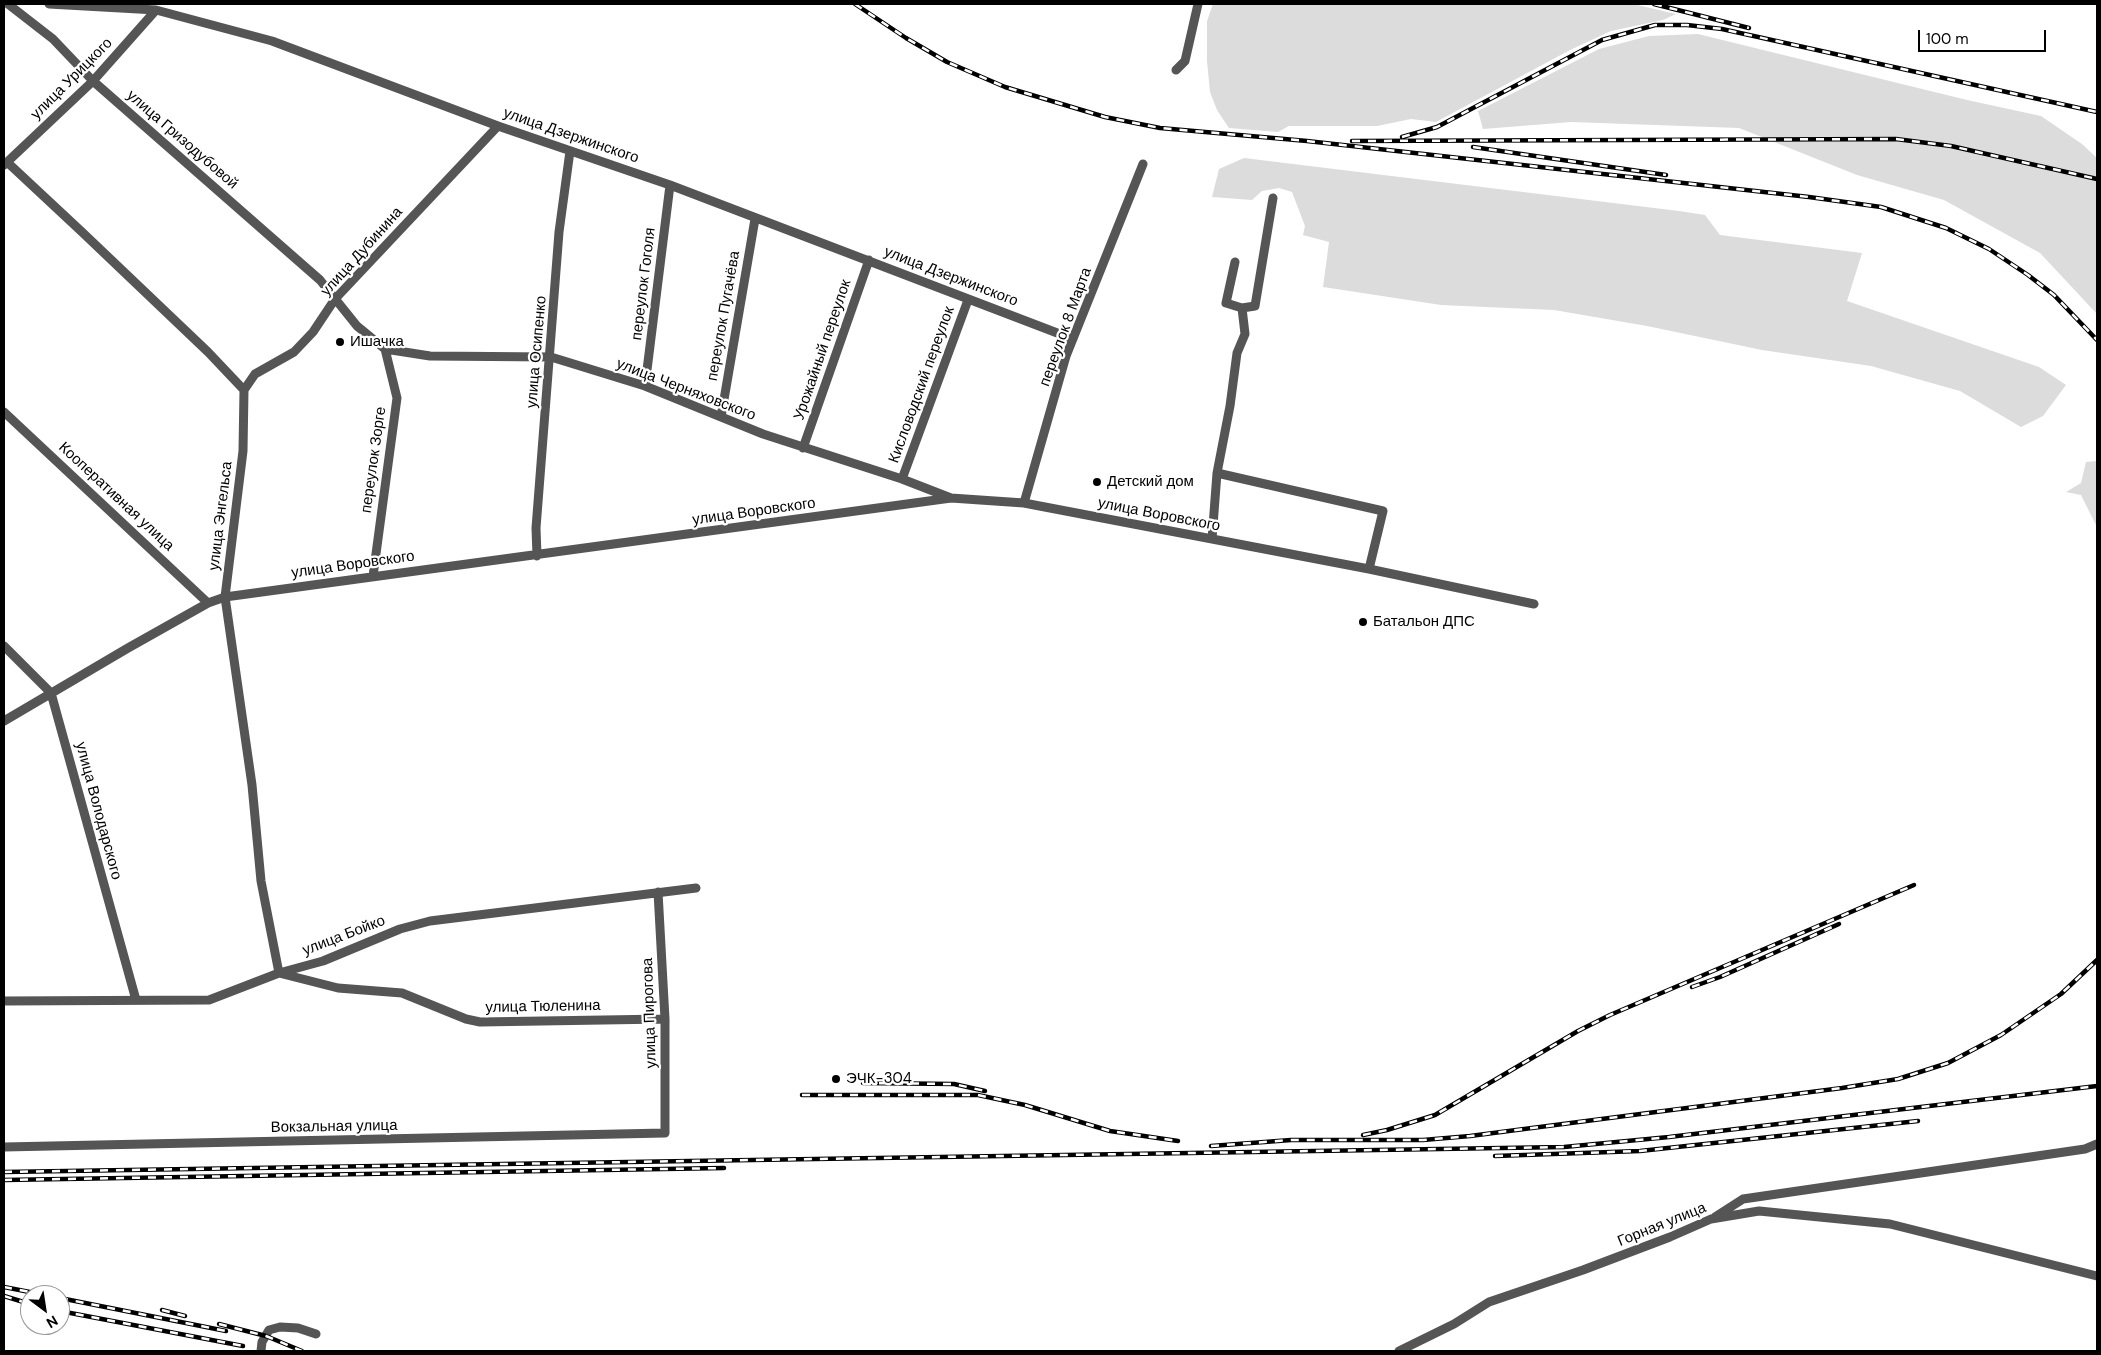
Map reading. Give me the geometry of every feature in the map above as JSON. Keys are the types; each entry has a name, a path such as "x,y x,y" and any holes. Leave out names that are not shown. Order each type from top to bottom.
{"street":[{"name":"улица Гризодубовой","path":"8,4 53,39 93,80 320,280 334,299"},
{"name":"улица Дзержинского","path":"49,4 156,10 272,41 498,126 670,185 755,219 869,260 968,300 1073,338"},
{"path":"1176,70 1185,61 1198,4"},
{"name":"улица Урицкого","path":"5,164 93,80 156,10"},
{"name":"улица Дубинина","path":"244,390 255,374 294,352 313,332 334,299 498,126"},
{"name":"улица Осипенко","path":"537,556 536,528 551,357 559,232 570,152"},
{"path":"5,164 208,352 244,390"},
{"name":"переулок 8 Марта","path":"1024,503 1073,338 1143,164"},
{"name":"переулок Гоголя","path":"646,386 670,185"},
{"path":"1235,262 1226,303 1242,308 1255,306 1273,198"},
{"name":"переулок Пугачёва","path":"721,417 755,219"},
{"name":"Урожайный переулок","path":"803,448 869,260"},
{"path":"334,299 357,326 385,349"},
{"name":"Кисловодский переулок","path":"902,479 968,300"},
{"path":"1212,539 1217,473 1230,406 1237,353 1244,334 1242,308"},
{"name":"улица Черняховского","path":"385,349 430,356 551,357 646,386 803,448 902,479 952,498"},
{"name":"переулок Зорге","path":"373,576 397,398 385,349"},
{"name":"улица Энгельса","path":"244,390 243,451 225,597 252,785 261,881 279,973"},
{"name":"Кооперативная улица","path":"4,412 208,603"},
{"path":"1217,473 1383,511 1369,568"},
{"name":"улица Воровского","path":"4,721 208,603 225,597 952,498 1024,503 1369,568 1534,604"},
{"name":"улица Володарского","path":"4,646 51,693 136,1000"},
{"name":"улица Бойко","path":"4,1001 210,1000 279,973 323,961 400,929 430,920 696,888"},
{"name":"улица Пирогова","path":"658,892 665,1019 665,1133"},
{"name":"улица Тюленина","path":"279,973 338,988 402,993 480,1022 665,1019"},
{"name":"Вокзальная улица","path":"4,1147 665,1133"},
{"path":"1711,1219 1743,1199 2075,1151 2097,1144"},
{"name":"Горная улица","path":"1398,1351 1454,1324 1488,1302 1582,1270 1670,1237 1711,1219 1759,1211 1890,1224 2097,1276"},
{"path":"261,1351 262,1342 269,1330 280,1327 298,1328 316,1334"}],"shaded area":[{"path":"1213,4 1633,4 1676,14 1663,20 1611,31 1570,50 1436,122 1411,119 1377,126 1289,126 1278,132 1229,128 1217,110 1210,92 1207,61 1207,21"},
{"path":"1698,34 1967,100 2041,116 2082,144 2097,158 2097,314 2040,253 1944,200 1857,175 1739,128 1571,122 1483,129 1478,111 1599,49 1649,36"},
{"path":"1244,158 1679,211 1705,215 1720,235 1862,253 1847,301 2039,367 2066,385 2043,416 2021,427 1960,391 1871,366 1762,350 1647,326 1554,310 1441,305 1323,287 1329,242 1303,235 1305,226 1292,192 1279,188 1262,191 1252,200 1212,197 1219,169"},
{"path":"2097,461 2097,527 2081,495 2066,492 2081,483 2086,462"}],"railway":[{"path":"855,4 906,38 947,62 1005,87 1105,117 1160,128 1307,141 1809,197 1881,207 1946,228 1989,249 2054,295 2097,340"},
{"path":"1654,4 1749,28"},
{"path":"1402,137 1437,127 1602,40 1655,25 1687,25 1722,29 2097,112"},
{"path":"1352,141 1896,139 1951,146 2097,179"},
{"path":"1473,147 1666,175"},
{"path":"1363,1135 1387,1130 1435,1115 1578,1031 1610,1015 1914,885"},
{"path":"1692,987 1720,977 1839,924"},
{"path":"1211,1146 1291,1140 1423,1140 1470,1136 1842,1088 1898,1079 1948,1063 2001,1035 2061,994 2097,960"},
{"path":"863,1083 954,1084 985,1091"},
{"path":"4,1172 1564,1147 1669,1137 2097,1086"},
{"path":"802,1095 978,1095 1025,1105 1110,1131 1178,1141"},
{"path":"1495,1156 1640,1151 1918,1121"},
{"path":"4,1180 724,1168"},
{"path":"4,1287 20,1290"},
{"path":"4,1296 20,1301"},
{"path":"70,1300 226,1331"},
{"path":"162,1310 185,1316"},
{"path":"70,1313 243,1346"},
{"path":"219,1324 266,1336 302,1351"}],"place":[{"name":"Ишачка","path":"340,342"},
{"name":"Детский дом","path":"1097,482"},
{"name":"Батальон ДПС","path":"1363,622"},
{"name":"ЭЧК-304","path":"836,1079"}]}
